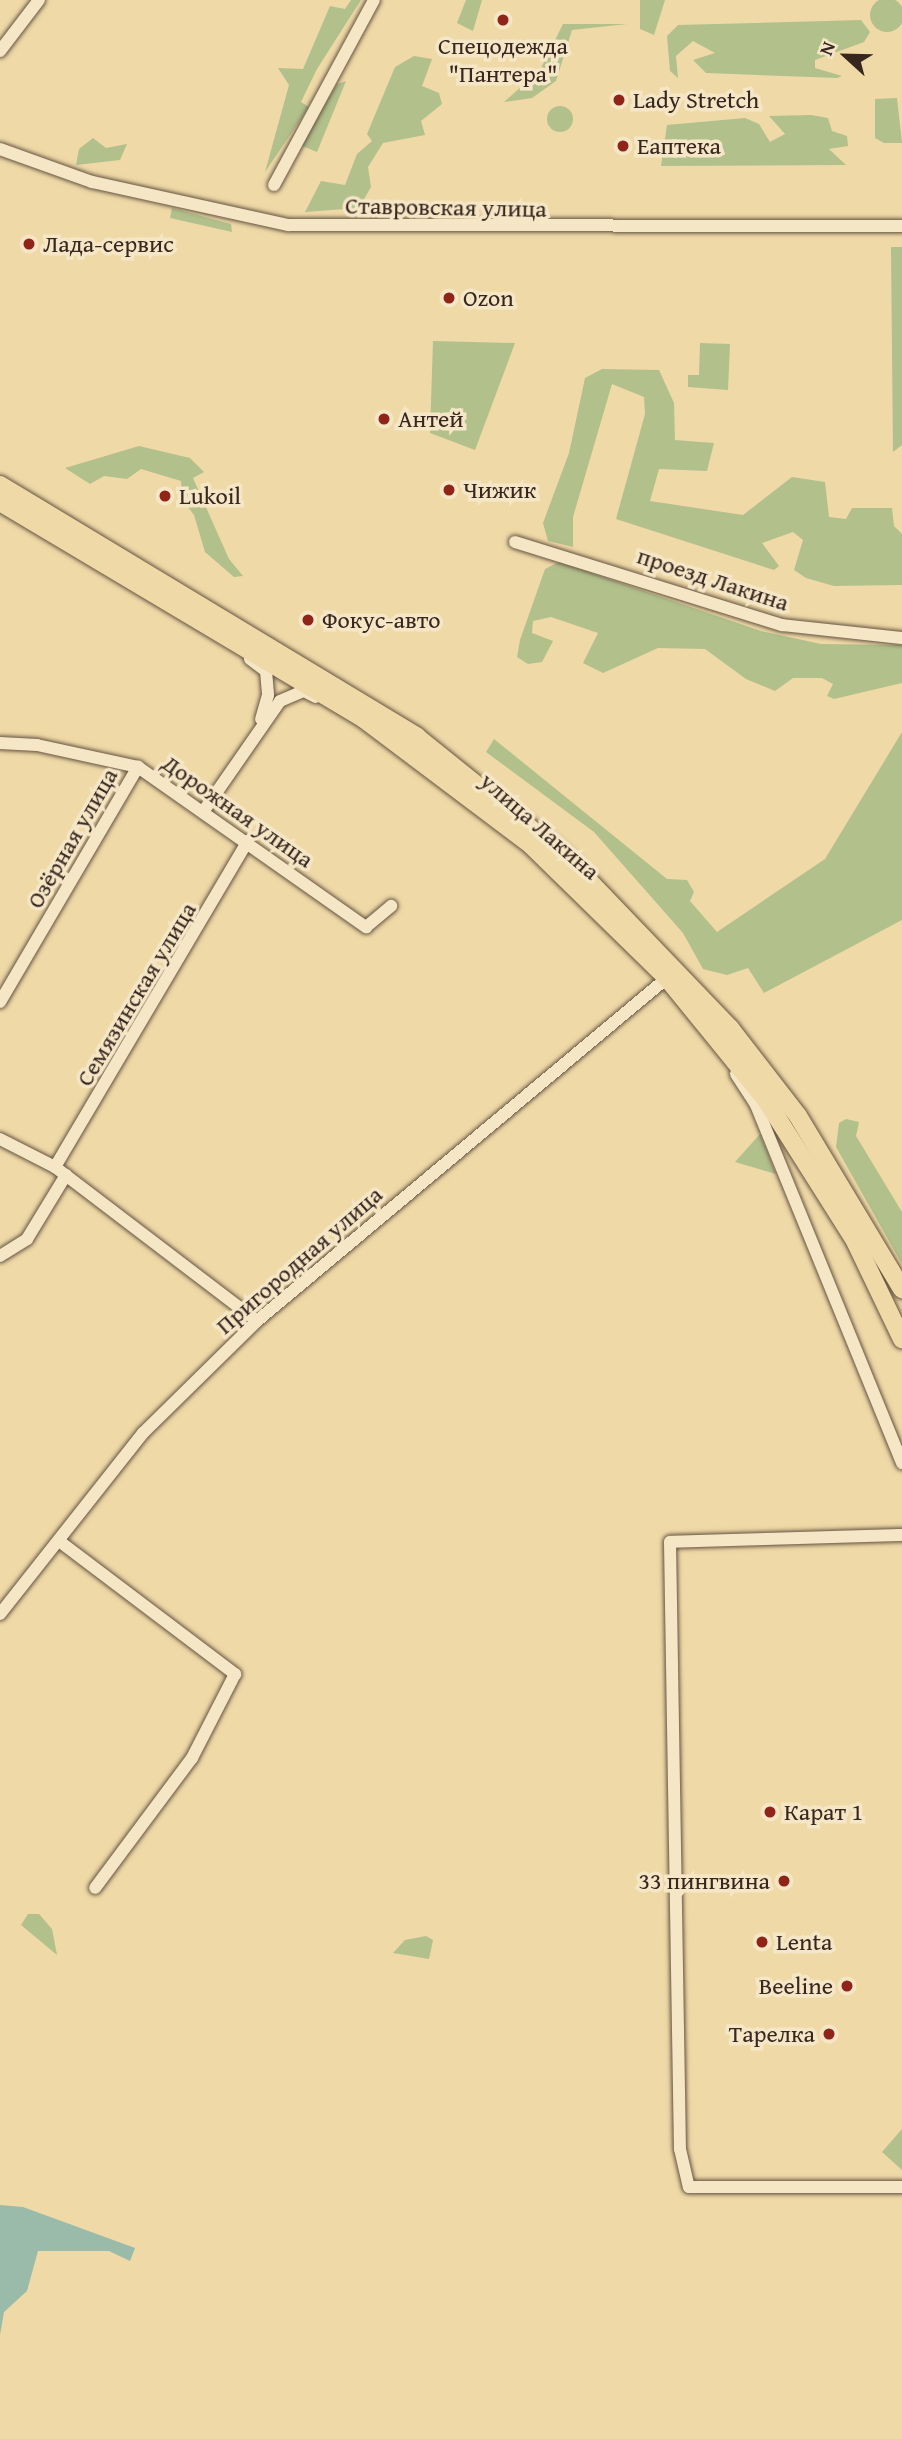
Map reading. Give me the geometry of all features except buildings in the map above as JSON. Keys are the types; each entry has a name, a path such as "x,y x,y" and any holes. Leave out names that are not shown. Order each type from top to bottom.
{"highway":[{"name":"улица Лакина","path":"0,485 417,737 564,855 730,1028 798,1116 902,1289"},
{"name":"улица Лакина","path":"0,502 364,719 531,845 667,978 713,1034 812,1168 902,1339"}],"street":[{"path":"0,51 39,0"},
{"path":"274,186 374,0"},
{"name":"Ставровская улица","path":"0,149 92,182 288,225 902,226"},
{"name":"проезд Лакина","path":"515,542 782,625 902,638"},
{"path":"210,626 266,671 268,695 260,723"},
{"path":"205,809 260,723 279,701 304,691 364,719"},
{"name":"Дорожная улица","path":"0,743 37,745 138,767 205,809 366,927 391,906"},
{"name":"Озёрная улица","path":"0,1002 138,767"},
{"name":"Семязинская улица","path":"55,1167 248,841"},
{"name":"Пригородная улица","path":"0,1614 143,1433 257,1321 667,978"},
{"path":"713,1034 755,1105 902,1463"},
{"path":"0,1139 55,1167 257,1321"},
{"path":"0,1256 27,1239 66,1175"},
{"path":"902,1535 670,1542 680,2149 689,2187 902,2188"},
{"path":"59,1541 235,1674 192,1758 96,1888"}],"green space":[{"path":"887,-2 899,3 904,15 899,27 887,32 875,27 870,15 875,3"},
{"path":"351,0 361,0 317,69 301,102 309,107 265,172 289,85 278,68 303,69 330,6 345,9"},
{"path":"466,0 482,0 473,31 457,23"},
{"path":"640,0 665,0 654,35 640,29"},
{"path":"861,20 870,32 864,42 815,60 815,68 842,76 837,78 706,73 693,60 715,53 693,41 676,56 678,78 670,71 667,36 678,25"},
{"path":"563,24 627,24 572,30 556,81 532,98 504,102 540,70"},
{"path":"414,56 432,59 422,86 439,93 442,104 421,121 425,135 383,143 368,167 371,187 359,208 305,212 321,181 345,185 357,154 372,141 367,134 395,67"},
{"path":"346,81 317,152 300,145 337,84"},
{"path":"897,98 902,143 884,143 875,138 875,99"},
{"path":"560,106 569,110 573,119 569,128 560,132 551,128 547,119 551,110"},
{"path":"811,115 828,118 832,131 847,136 848,146 829,149 846,165 661,166 667,125 745,118 759,124 770,142 785,134 769,116"},
{"path":"93,138 106,148 127,144 120,160 76,165 79,149"},
{"path":"172,208 231,224 232,232 170,218"},
{"path":"891,247 902,247 902,445 893,452"},
{"path":"433,341 515,343 475,450 430,433"},
{"path":"700,343 730,344 728,390 688,387 688,375 699,375"},
{"path":"602,369 659,370 674,403 675,440 714,443 707,471 659,469 650,501 743,515 792,477 825,482 829,517 846,519 852,508 892,508 894,526 902,534 902,585 834,586 806,578 794,570 803,540 793,532 762,543 779,566 774,570 616,519 645,414 644,397 612,384 573,517 573,547 548,541 543,523 569,453 585,378"},
{"path":"139,446 190,458 204,472 193,478 229,559 243,576 234,577 205,552 194,515 182,499 181,481 141,469 127,479 104,476 90,484 65,468"},
{"path":"559,562 761,631 821,644 902,645 902,683 834,699 827,696 833,684 822,678 793,678 775,691 746,679 705,649 658,648 603,673 583,663 598,633 551,617 533,621 532,633 553,641 542,662 528,664 517,657 520,640 545,569"},
{"path":"902,732 902,920 764,993 748,968 727,975 703,969 683,933 594,832 486,752 494,739 667,879 687,880 694,892 690,901 717,932 825,859"},
{"path":"846,1119 859,1122 856,1136 902,1212 902,1264 836,1147 839,1123"},
{"path":"760,1134 776,1174 735,1162"},
{"path":"28,1914 39,1914 52,1929 57,1955 21,1925"},
{"path":"426,1936 433,1940 429,1959 393,1953 405,1940"},
{"path":"902,2129 902,2170 882,2152"}],"shaded area":[{"path":"0,2205 23,2207 135,2248 130,2261 109,2251 38,2251 27,2291 4,2312 0,2335"}],"place":[{"name":"Спецодежда \"Пантера\"","path":"503,20"},
{"name":"Lady Stretch","path":"619,100"},
{"name":"Еаптека","path":"623,146"},
{"name":"Лада-сервис","path":"29,244"},
{"name":"Ozon","path":"449,298"},
{"name":"Антей","path":"384,419"},
{"name":"Чижик","path":"449,490"},
{"name":"Lukoil","path":"165,496"},
{"name":"Фокус-авто","path":"308,620"},
{"name":"Карат 1","path":"770,1812"},
{"name":"33 пингвина","path":"784,1881"},
{"name":"Lenta","path":"762,1942"},
{"name":"Beeline","path":"847,1986"},
{"name":"Тарелка","path":"829,2034"}]}
